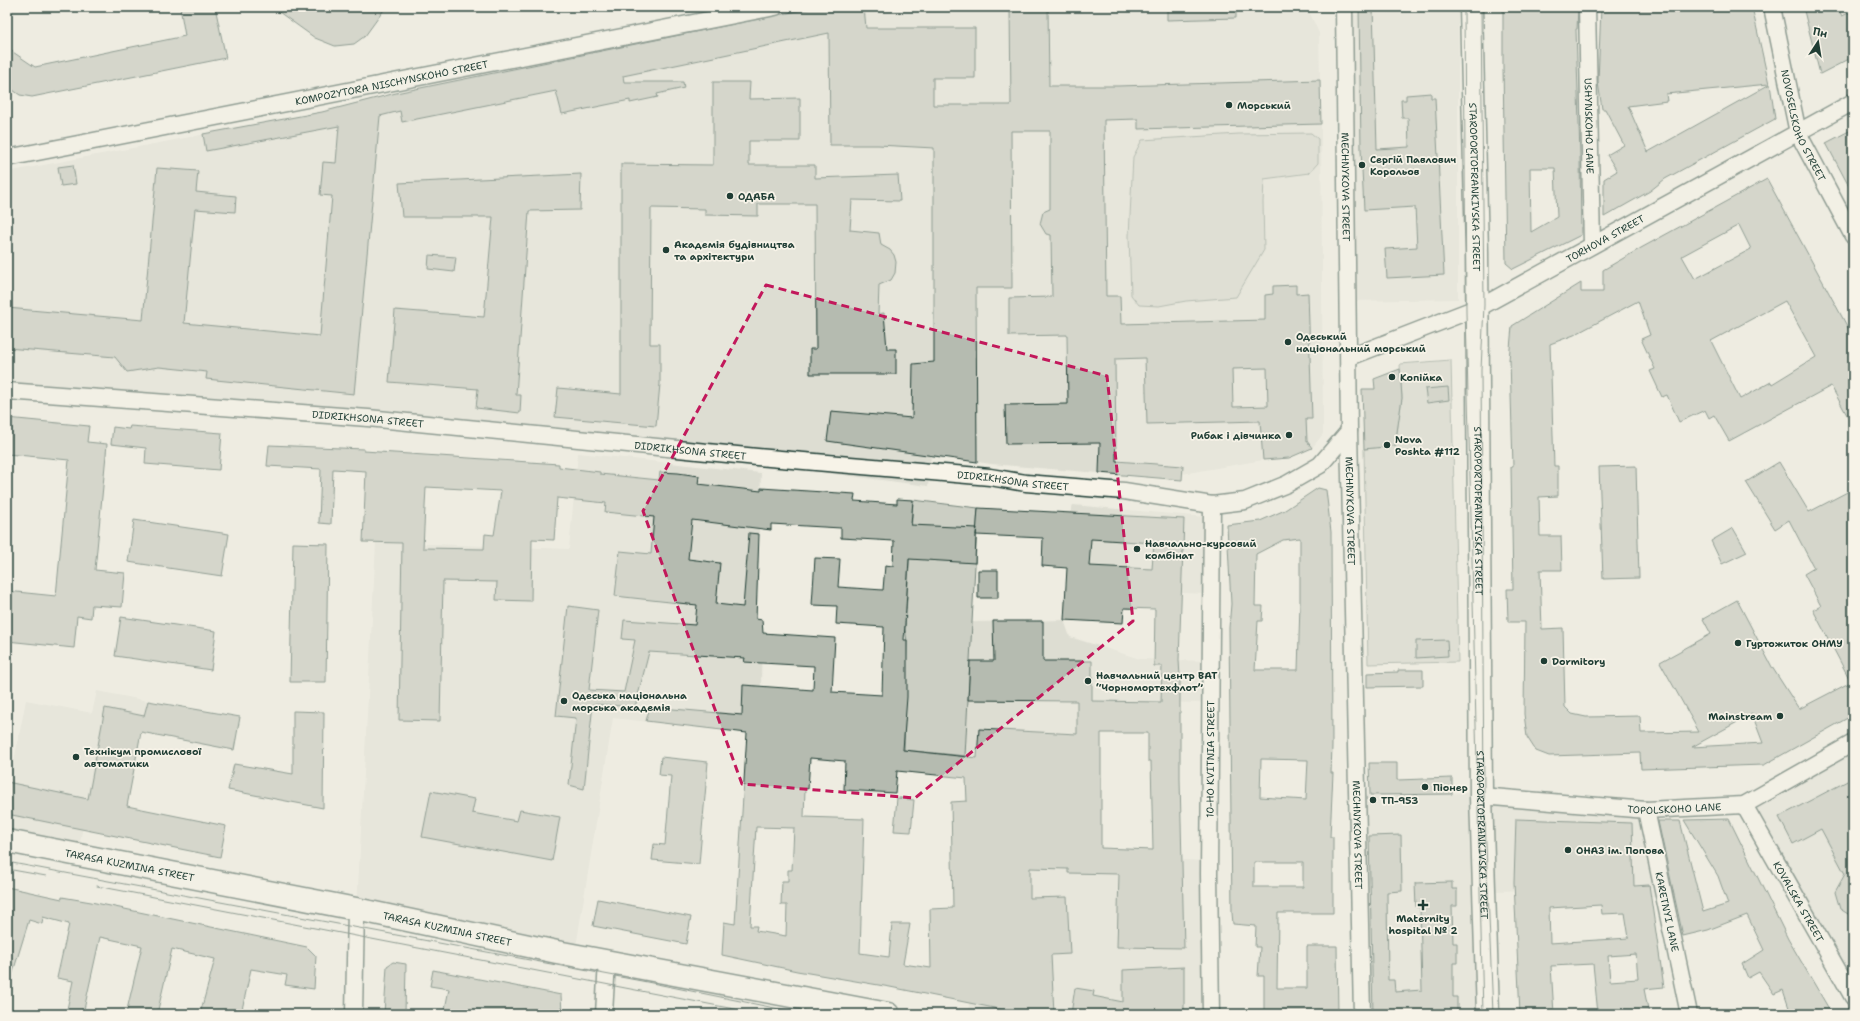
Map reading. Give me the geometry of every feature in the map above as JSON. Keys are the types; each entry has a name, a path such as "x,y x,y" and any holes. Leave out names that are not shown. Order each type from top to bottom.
{"main road":[{"name":"STAROPORTOFRANKIVSKA STREET","path":"1471,7 1477,252 1476,308 1481,796 1488,1014"},
{"name":"TARASA KUZMINA STREET","path":"7,841 888,1014"}],"street":[{"name":"KOMPOZYTORA NISCHYNSKOHO STREET","path":"7,158 710,13 775,7"},
{"name":"MECHNYKOVA STREET","path":"1344,7 1350,357 1349,431 1362,1014"},
{"name":"USHYNSKOHO LANE","path":"1587,7 1592,245"},
{"name":"NOVOSELSKOHO STREET","path":"1772,7 1798,133 1853,236"},
{"name":"TORHOVA STREET","path":"1350,357 1476,308 1853,102"},
{"name":"DIDRIKHSONA STREET","path":"7,391 368,418 757,457 990,477 1026,483 1124,491 1212,505 1245,501 1287,484 1320,465 1349,431"},
{"name":"10-HO KVITNIA STREET","path":"1211,1014 1209,874 1212,505"},
{"name":"TOPOLSKOHO LANE","path":"1481,796 1646,810 1744,805 1853,743"},
{"name":"KOVALSKA STREET","path":"1744,805 1853,998"},
{"name":"KARETNYI LANE","path":"1646,810 1689,1014"},
{"path":"354,1014 356,909"},
{"path":"604,1014 607,960"}],"highlighted area":[{"path":"766,285 1107,376 1133,621 915,798 742,784 643,511"}],"shaded area":[{"path":"793,7 1307,7 1319,33 1321,124 1323,434 1312,448 1289,458 1263,460 1182,474 1125,475 991,464 931,455 928,486 359,412 137,396 7,383 7,172 321,112 376,98"},
{"path":"1458,9 1458,299 1350,301 1345,15"},
{"path":"1311,133 1318,139 1318,163 1309,173 1264,179 1264,250 1236,297 1186,301 1159,306 1139,305 1131,295 1129,236 1133,157 1142,140 1239,134"},
{"path":"1451,360 1458,662 1368,664 1364,449 1395,446 1402,398 1400,364"},
{"name":"Одеська національна морська академія","path":"578,453 761,473 756,619 762,620 761,686 747,733 613,718 575,953 357,908 376,542 569,549"},
{"path":"913,500 978,508 965,756 904,750 907,641 905,629"},
{"name":"Навчально-курсовий комбінат","path":"1073,505 1205,517 1206,594 1066,588 1070,513"},
{"path":"1064,620 1070,637 1140,659 1206,661 1207,703 1077,701 1077,841 1078,848 1136,849 1135,858 1209,861 1211,1014 969,1014 965,756 972,622"},
{"name":"Технікум промислової автоматики","path":"97,691 148,701 127,806 88,799 78,853 7,840 7,797 26,700 92,713"},
{"path":"1853,752 1853,994 1747,806"},
{"name":"Maternity hospital № 2","path":"1476,793 1486,1014 1365,1014 1364,795"},
{"name":"ОНАЗ ім. Попова","path":"1482,799 1644,811 1662,897 1624,898 1549,890 1487,891"}],"building":[{"path":"180,7 215,7 226,58 32,97 20,95 7,86 7,48 35,67 185,36"},
{"path":"272,7 386,7 365,36 354,44 335,46 315,38"},
{"path":"817,7 864,7 866,28 975,28 975,78 933,78 933,105 1011,105 1010,7 1048,7 1049,86 1118,86 1320,80 1321,124 1138,129 1138,119 1104,120 1106,296 1120,296 1121,324 1265,320 1265,295 1273,294 1273,286 1296,285 1296,294 1308,293 1312,419 1306,419 1307,441 1312,448 1289,458 1263,460 1260,421 1147,424 1145,358 1115,359 1116,461 1183,466 1182,480 1099,473 1100,443 1006,444 1005,405 1068,404 1067,335 1009,336 1009,298 1052,297 1051,235 1046,234 1040,224 1043,212 1050,209 1050,131 1011,131 1012,288 976,288 977,462 827,441 831,411 912,418 913,364 934,362 934,148 878,145 830,145 829,33 623,76 624,82 683,82 684,88 657,94 658,97 630,103 630,100 562,114 556,91 402,122 400,111 380,116 354,394 206,379 207,372 159,367 127,372 115,357 7,348 7,308 143,320 157,168 198,171 196,192 236,196 235,212 195,209 184,323 320,336 332,196 320,195 323,162 336,163 339,126 206,151 203,134 322,112 396,93","holes":["1267,368 1268,406 1233,407 1232,369"]},
{"path":"1167,7 1236,7 1236,18 1167,20"},
{"path":"1359,7 1373,7 1377,149 1409,147 1408,118 1402,118 1401,100 1406,100 1406,95 1431,93 1431,98 1435,98 1444,275 1387,278 1385,249 1417,247 1415,207 1364,210 1361,149"},
{"path":"1503,7 1578,7 1576,29 1581,235 1513,269 1506,263","holes":["1530,168 1555,168 1557,217 1531,232"]},
{"path":"1601,7 1752,7 1769,84 1666,94 1667,101 1628,106 1648,152 1770,84 1775,119 1665,179 1650,191 1604,217 1604,179 1617,171 1607,155 1624,145 1605,109 1602,109 1598,82"},
{"path":"1803,7 1837,7 1842,16 1853,11 1853,57 1820,74"},
{"path":"713,82 750,82 749,99 800,98 800,141 749,141 749,165 815,165 815,178 898,175 900,201 852,200 850,230 879,233 881,245 890,250 894,255 896,262 895,273 891,280 879,285 878,314 884,313 887,349 896,349 896,374 810,374 810,349 816,349 815,204 758,204 758,216 705,215 705,209 651,208 650,344 660,344 660,384 656,426 555,417 558,388 621,394 621,164 713,165"},
{"path":"1853,129 1853,194 1826,143"},
{"path":"73,165 76,184 61,186 58,167"},
{"path":"581,174 580,210 529,211 516,395 521,395 520,413 476,408 478,389 389,382 395,310 484,317 493,217 402,217 399,183"},
{"path":"1767,179 1853,337 1853,426 1831,386 1729,441 1714,415 1709,418 1705,410 1679,422 1667,395 1662,397 1650,371 1655,369 1641,339 1650,335 1638,301 1574,335 1550,344 1554,466 1558,466 1558,496 1539,497 1540,536 1561,536 1562,570 1540,570 1542,629 1563,628 1565,707 1572,714 1586,717 1640,716 1641,733 1699,732 1660,662 1711,634 1703,619 1737,600 1772,667 1799,709 1851,682 1813,610 1821,606 1804,574 1814,568 1789,520 1775,529 1746,482 1779,462 1809,512 1853,489 1853,715 1764,765 1641,769 1640,753 1549,756 1536,751 1527,737 1524,714 1525,622 1508,622 1507,589 1513,589 1511,467 1513,467 1510,359 1509,360 1512,326 1581,283 1581,292 1603,292 1603,270","holes":["1739,225 1751,249 1695,279 1682,256","1785,301 1816,357 1772,384 1771,382 1740,399 1711,341","1752,714 1763,743 1692,747"]},
{"path":"429,255 456,257 454,272 428,269"},
{"path":"1400,369 1402,398 1395,446 1364,449 1362,389 1375,389 1374,379"},
{"path":"1448,387 1449,400 1427,403 1425,389"},
{"path":"7,418 89,426 87,442 107,444 95,570 125,573 122,607 92,605 91,618 77,616 74,648 7,641 7,591 56,596 69,460 7,454"},
{"path":"130,426 222,433 219,470 145,464 146,448 111,444 113,427 129,429"},
{"path":"269,445 364,449 364,451 559,464 559,467 600,472 600,474 659,480 660,472 678,473 699,476 698,484 761,491 761,488 855,494 854,501 897,504 897,499 913,500 911,525 977,528 978,508 1184,519 1179,660 1184,948 1117,947 1119,874 1068,873 1068,869 1030,868 1030,898 1067,897 1070,954 1051,955 1054,1014 1024,1014 890,987 797,971 722,955 724,922 735,924 747,733 646,721 650,707 742,715 743,685 813,690 814,666 744,662 745,658 649,652 635,707 593,704 584,789 569,785 576,718 556,716 568,606 598,610 589,690 624,692 635,640 622,639 624,620 695,625 697,605 615,596 620,551 651,554 654,517 605,512 606,503 557,498 554,540 532,539 531,601 496,600 497,582 443,581 440,721 399,720 402,543 363,542 366,471 333,469 331,524 319,523 321,469 267,466","holes":["426,487 501,491 494,535 485,534 484,549 423,548","692,520 771,530 771,524 841,528 841,538 894,541 893,566 885,565 883,590 838,587 840,559 815,558 812,605 837,606 836,624 884,627 882,695 832,692 835,638 763,633 762,620 756,619 759,534 749,533 743,607 716,604 720,563 688,559","976,535 1043,538 1042,566 1067,568 1064,620 1123,623 1124,608 1155,609 1154,666 1162,666 1161,702 1092,701 1092,661 1043,661 1043,621 993,621 994,661 970,661 968,700 1077,701 1077,734 979,729 977,758 903,750 907,697 907,640 904,640 909,559 975,563","1091,539 1154,543 1152,569 1089,566","1101,733 1148,733 1148,761 1151,761 1153,850 1101,848","810,758 845,761 844,790 895,793 897,771 966,778 967,801 951,802 953,908 930,909 931,968 903,964 910,924 892,924 889,957 860,953 864,819 804,817 805,789 808,789","756,827 794,828 792,870 788,870 788,881 782,881 781,905 787,905 786,936 756,931 757,926 750,926"]},
{"path":"1636,466 1639,578 1603,579 1599,467"},
{"path":"1318,488 1326,490 1331,532 1331,773 1333,773 1330,837 1333,837 1333,913 1278,913 1277,988 1307,988 1307,946 1337,946 1338,1014 1264,1013 1264,976 1258,976 1260,947 1255,947 1256,926 1233,924 1229,628 1231,604 1227,525 1260,521 1285,510","holes":["1300,538 1298,670 1255,670 1258,621 1262,621 1263,606 1255,606 1256,554 1283,540","1261,759 1308,760 1306,800 1260,797","1254,862 1303,862 1303,887 1254,887"]},
{"path":"134,520 229,534 222,576 128,562"},
{"path":"1733,528 1747,552 1722,564 1711,541"},
{"path":"293,543 328,544 326,682 290,682"},
{"path":"978,570 998,570 998,598 978,598"},
{"path":"121,617 216,631 211,670 115,656"},
{"path":"1447,640 1448,656 1416,658 1416,641"},
{"path":"1398,670 1423,670 1423,686 1367,687 1367,673 1398,672"},
{"path":"148,701 240,717 234,750 141,732 127,806 226,826 220,857 7,814 7,782 88,799 105,708 144,716"},
{"path":"293,711 324,712 323,808 228,790 234,764 293,774"},
{"path":"661,757 708,762 699,864 652,860 654,844 665,845 671,776 659,775"},
{"path":"1369,763 1397,763 1397,780 1452,778 1452,794 1370,795"},
{"path":"1853,778 1853,917 1840,909 1835,892 1845,874 1821,829 1793,844 1779,817"},
{"path":"431,791 475,799 472,813 517,821 520,810 560,817 552,861 422,837"},
{"path":"897,798 914,800 911,832 894,831"},
{"path":"1516,819 1632,823 1634,886 1649,885 1664,987 1644,989 1649,1014 1598,1014 1593,964 1551,966 1554,1014 1520,1014 1514,882","holes":["1601,905 1602,914 1625,913 1629,938 1550,943 1549,908","1636,954 1638,979 1610,981 1608,956"]},
{"path":"1729,819 1788,939 1832,1014 1791,1014 1783,990 1774,994 1759,972 1748,978 1742,964 1764,950 1747,915 1708,930 1683,936 1658,821 1680,821 1703,912 1728,904 1718,876 1684,820"},
{"path":"1401,835 1402,891 1387,892 1388,980 1394,980 1395,992 1422,990 1420,907 1416,907 1415,883 1452,882 1452,889 1457,889 1457,906 1452,906 1453,943 1457,943 1457,963 1453,963 1453,997 1457,997 1457,1014 1373,1014 1369,836"},
{"path":"7,887 62,899 62,897 91,902 307,947 316,956 314,989 285,985 287,975 251,969 241,1014 200,1014 215,959 172,949 157,1014 126,1014 142,946 100,937 83,1014 66,1014 73,981 57,978 69,924 43,917 42,924 29,920 10,982 7,982"},
{"path":"598,899 691,917 686,944 593,926"},
{"path":"393,962 406,964 405,1014 384,1014 387,966"},
{"path":"1184,967 1184,1014 1071,1014 1075,988 1094,991 1093,996 1123,1002 1123,970"},
{"path":"433,970 561,995 562,1014 444,1014 449,989 430,986"}],"tram line":[{"path":"1464,7 1466,312 1483,1014"},
{"path":"1481,7 1484,305 1481,370 1484,796 1493,1014"},
{"path":"7,862 647,982 804,1014"},
{"path":"7,869 46,876"},
{"path":"97,886 760,1014"}],"place":[{"name":"Морський","path":"1229,105"},
{"name":"Сергій Павлович Корольов","path":"1362,165"},
{"name":"ОДАБА","path":"730,196"},
{"name":"Академія будівництва та архітектури","path":"666,250"},
{"name":"Одеський національний морський","path":"1288,342"},
{"name":"Копiйка","path":"1392,377"},
{"name":"Рибак і дівчинка","path":"1289,435"},
{"name":"Nova Poshta #112","path":"1387,445"},
{"name":"Навчально-курсовий комбінат","path":"1137,549"},
{"name":"Гуртожиток ОНМУ","path":"1738,643"},
{"name":"Dormitory","path":"1544,661"},
{"name":"Навчальний центр ВАТ “Чорномортехфлот”","path":"1088,681"},
{"name":"Одеська національна морська академія","path":"564,701"},
{"name":"Mainstream","path":"1780,716"},
{"name":"Технікум промислової автоматики","path":"76,757"},
{"name":"Піонер","path":"1425,787"},
{"name":"ТП-953","path":"1373,800"},
{"name":"ОНАЗ ім. Попова","path":"1568,850"},
{"name":"Maternity hospital № 2","path":"1423,905"}]}
